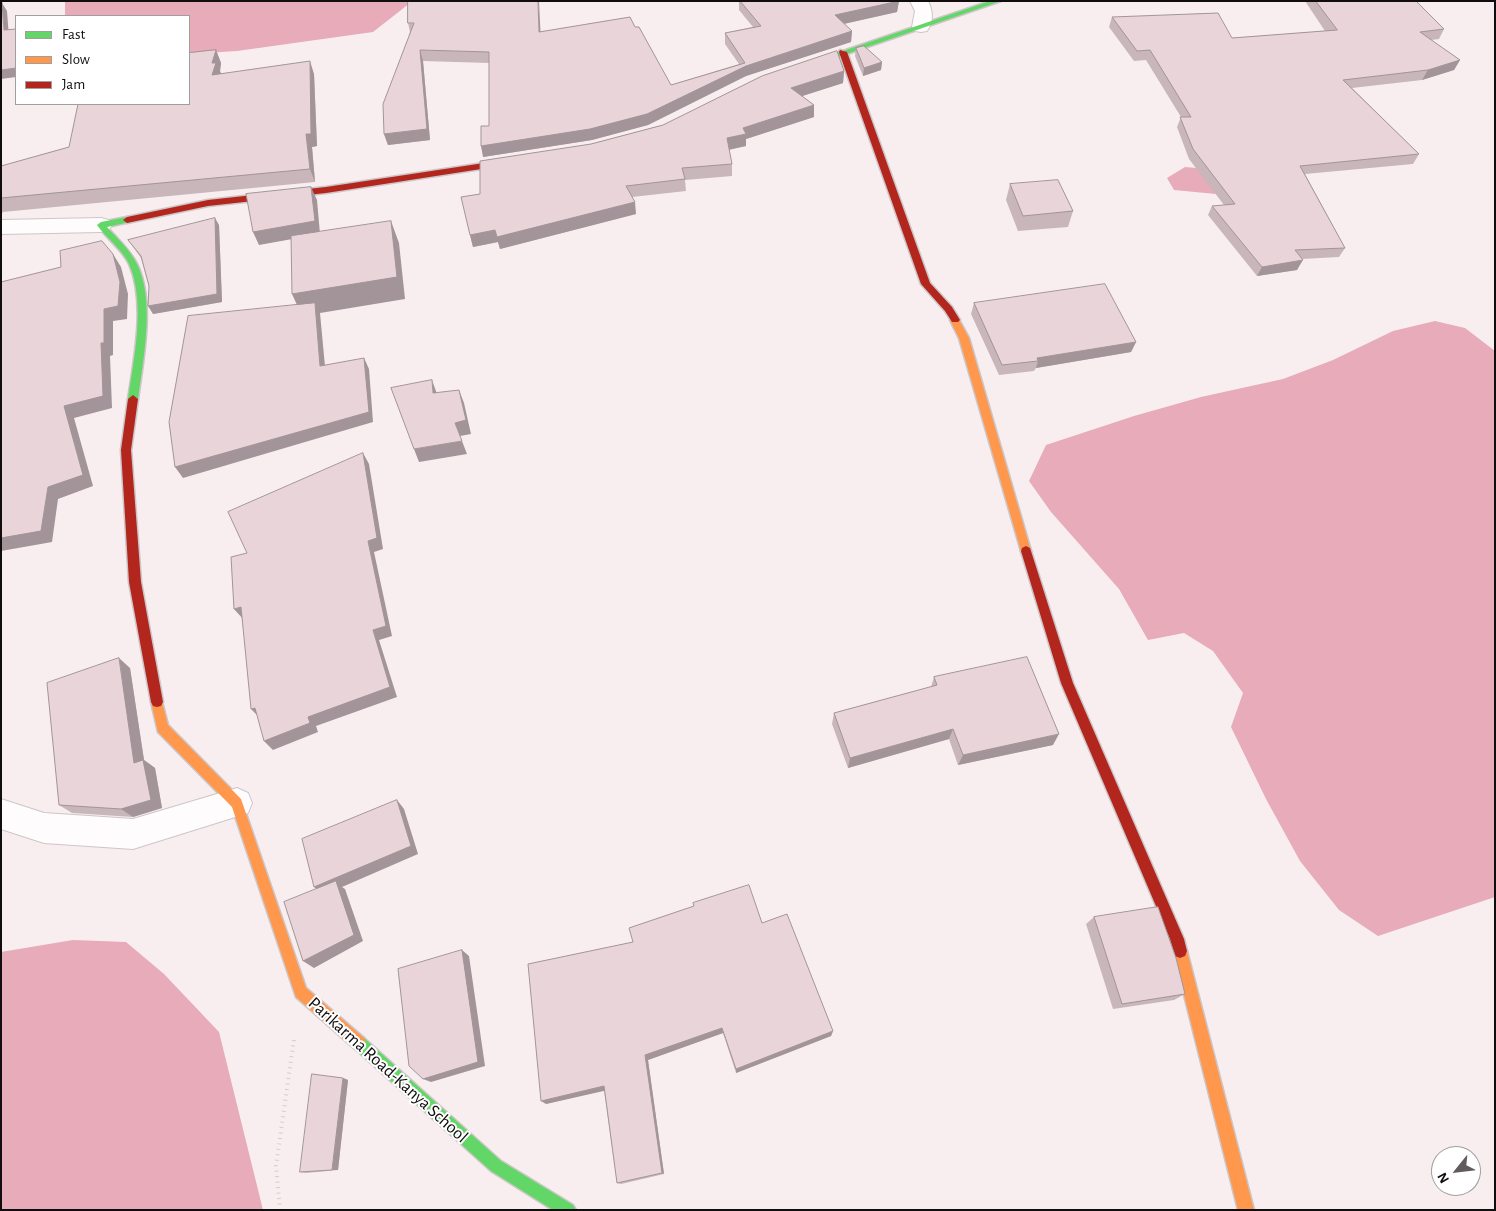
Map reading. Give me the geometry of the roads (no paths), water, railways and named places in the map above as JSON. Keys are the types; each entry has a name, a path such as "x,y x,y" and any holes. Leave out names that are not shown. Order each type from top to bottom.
{"street":[{"path":"919,1 924,11 921,27"},
{"path":"790,70 998,1"},
{"path":"843,52 926,284 949,309 964,338 1066,683 1177,939 1246,1210"},
{"path":"1,227 101,225 208,203 326,190 526,159"},
{"path":"1,814 44,828 133,834 238,803 162,728 135,582 126,450 138,361 141,294 133,264 101,225"},
{"name":"Parikarma Road-Kanya School","path":"238,803 301,992 496,1166 568,1210"}]}
